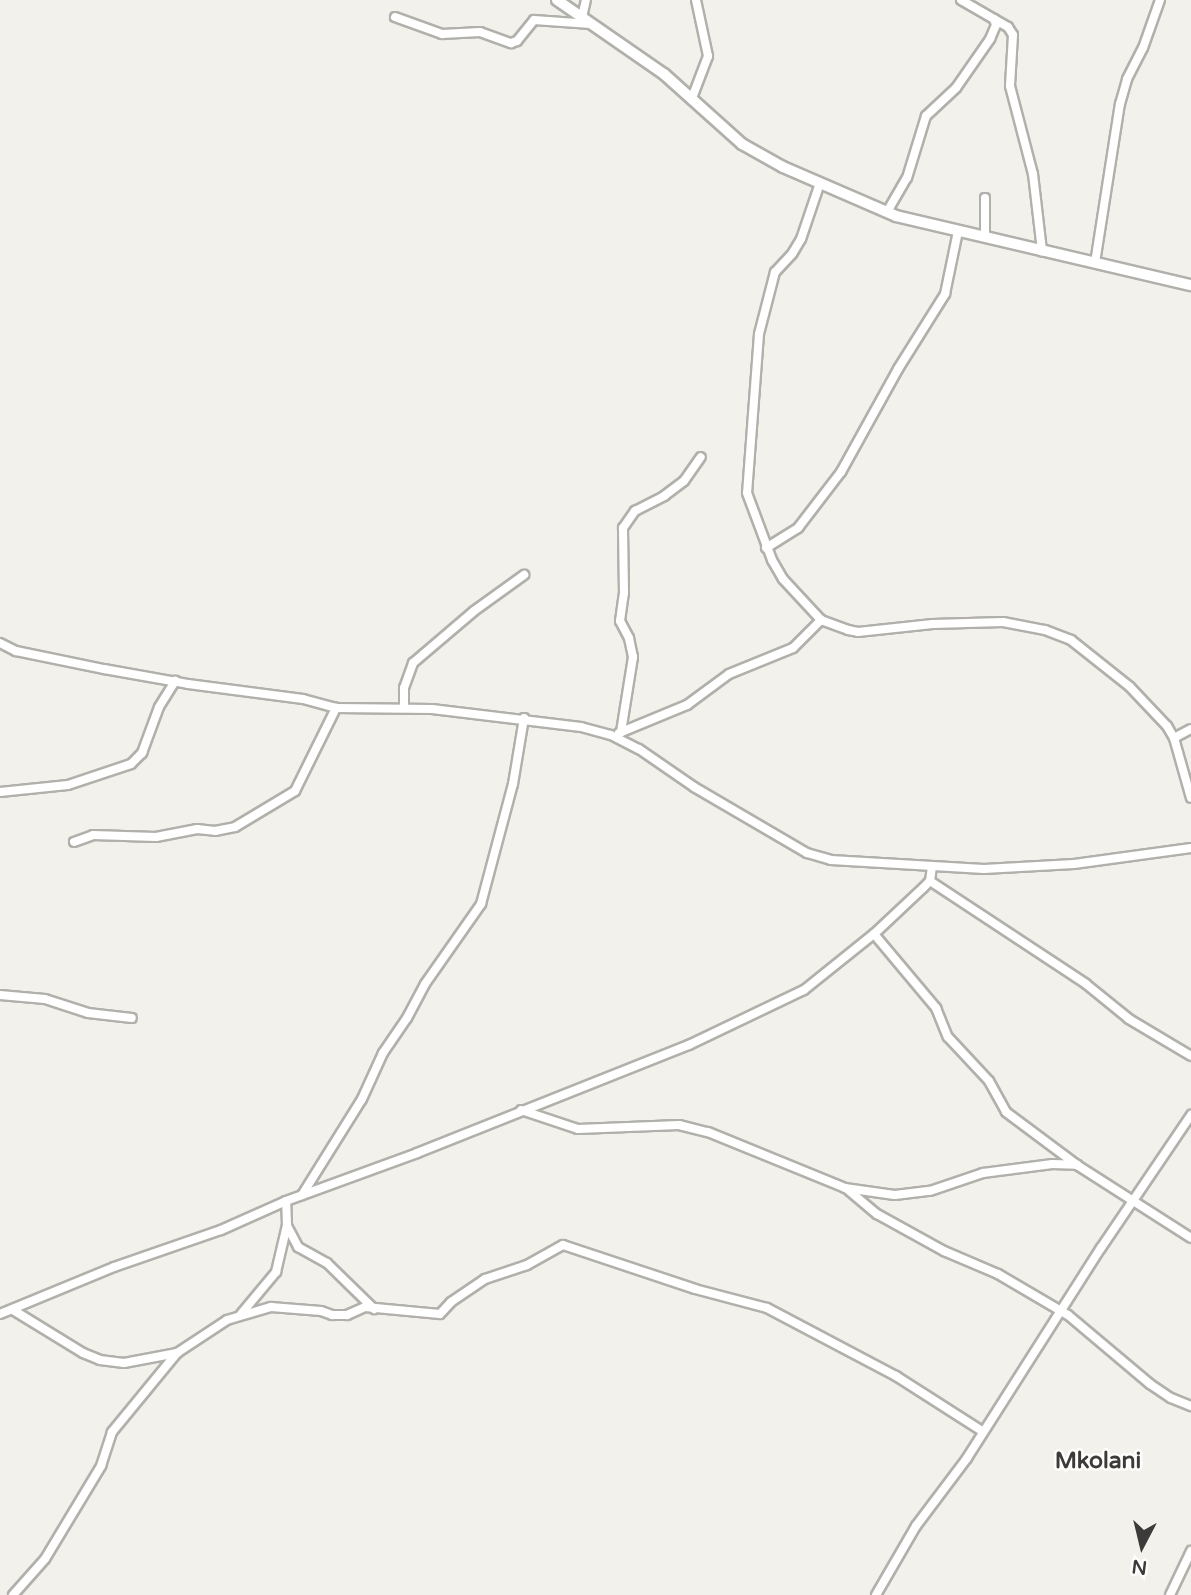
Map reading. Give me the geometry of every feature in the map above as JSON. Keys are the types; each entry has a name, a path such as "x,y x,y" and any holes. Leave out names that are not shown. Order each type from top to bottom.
{"main road":[{"path":"557,0 664,74 724,130 750,149 820,183 887,212 1191,285"}],"street":[{"path":"395,17 442,34 475,32 511,43 517,41 534,20 587,21 586,0"},
{"path":"692,98 708,56 696,0"},
{"path":"961,0 1008,27 1013,35 1010,86 1032,174 1042,251"},
{"path":"1095,263 1120,104 1127,79 1143,48 1160,0"},
{"path":"887,212 907,178 926,116 956,88 990,39 996,25 994,19"},
{"path":"820,183 801,239 792,254 775,272 770,283 759,334 747,493 766,548 783,579 821,620 858,632 933,624 1003,622 1045,630 1071,640 1098,659 1153,708 1174,738 1191,798"},
{"path":"985,198 985,237"},
{"path":"766,548 798,528 841,472 898,369 945,294 958,231"},
{"path":"621,732 633,657 629,638 620,621 624,593 623,528 635,511 664,496 684,481 701,457"},
{"path":"404,707 404,688 413,663 474,611 524,575"},
{"path":"611,735 687,705 715,682 793,648 821,620"},
{"path":"0,643 23,652 175,681 303,699 336,708 404,707 524,718 611,735 639,749 694,787 819,858 985,869 1074,864 1191,848"},
{"path":"0,792 68,785 131,764 142,754 159,707 175,681"},
{"path":"74,842 93,835 156,837 235,827 295,791 336,708"},
{"path":"302,1195 362,1099 383,1053 407,1018 425,984 481,904 513,784 524,718"},
{"path":"1174,738 1191,729"},
{"path":"0,1314 114,1268 238,1224 286,1201 689,1045 804,990 874,934 930,881 932,867"},
{"path":"930,881 1086,984 1129,1019 1191,1056"},
{"path":"874,934 936,1008 948,1037 989,1081 1006,1112 1077,1165 1191,1238"},
{"path":"0,995 45,999 74,1010 132,1018"},
{"path":"521,1110 578,1129 680,1125 708,1132 845,1188 895,1195 930,1191 983,1173 1052,1164 1077,1165"},
{"path":"876,1595 916,1526 967,1458 982,1431 1191,1115"},
{"path":"845,1188 877,1214 944,1251 998,1274 1061,1311 1150,1384 1171,1398 1191,1406"},
{"path":"13,1595 45,1559 101,1465 112,1432 177,1353 238,1316 253,1303 276,1272 287,1225 286,1201"},
{"path":"287,1225 298,1247 327,1263 374,1309"},
{"path":"238,1316 271,1307 321,1311 332,1315 347,1315 363,1307 440,1314 451,1302 485,1279 506,1273 560,1245 567,1245 695,1289 767,1308 896,1376 982,1431"},
{"path":"13,1310 100,1360 124,1363 177,1353"},
{"path":"1170,1595 1191,1551"}],"district":[{"name":"Mkolani","path":"1098,1461"}]}
